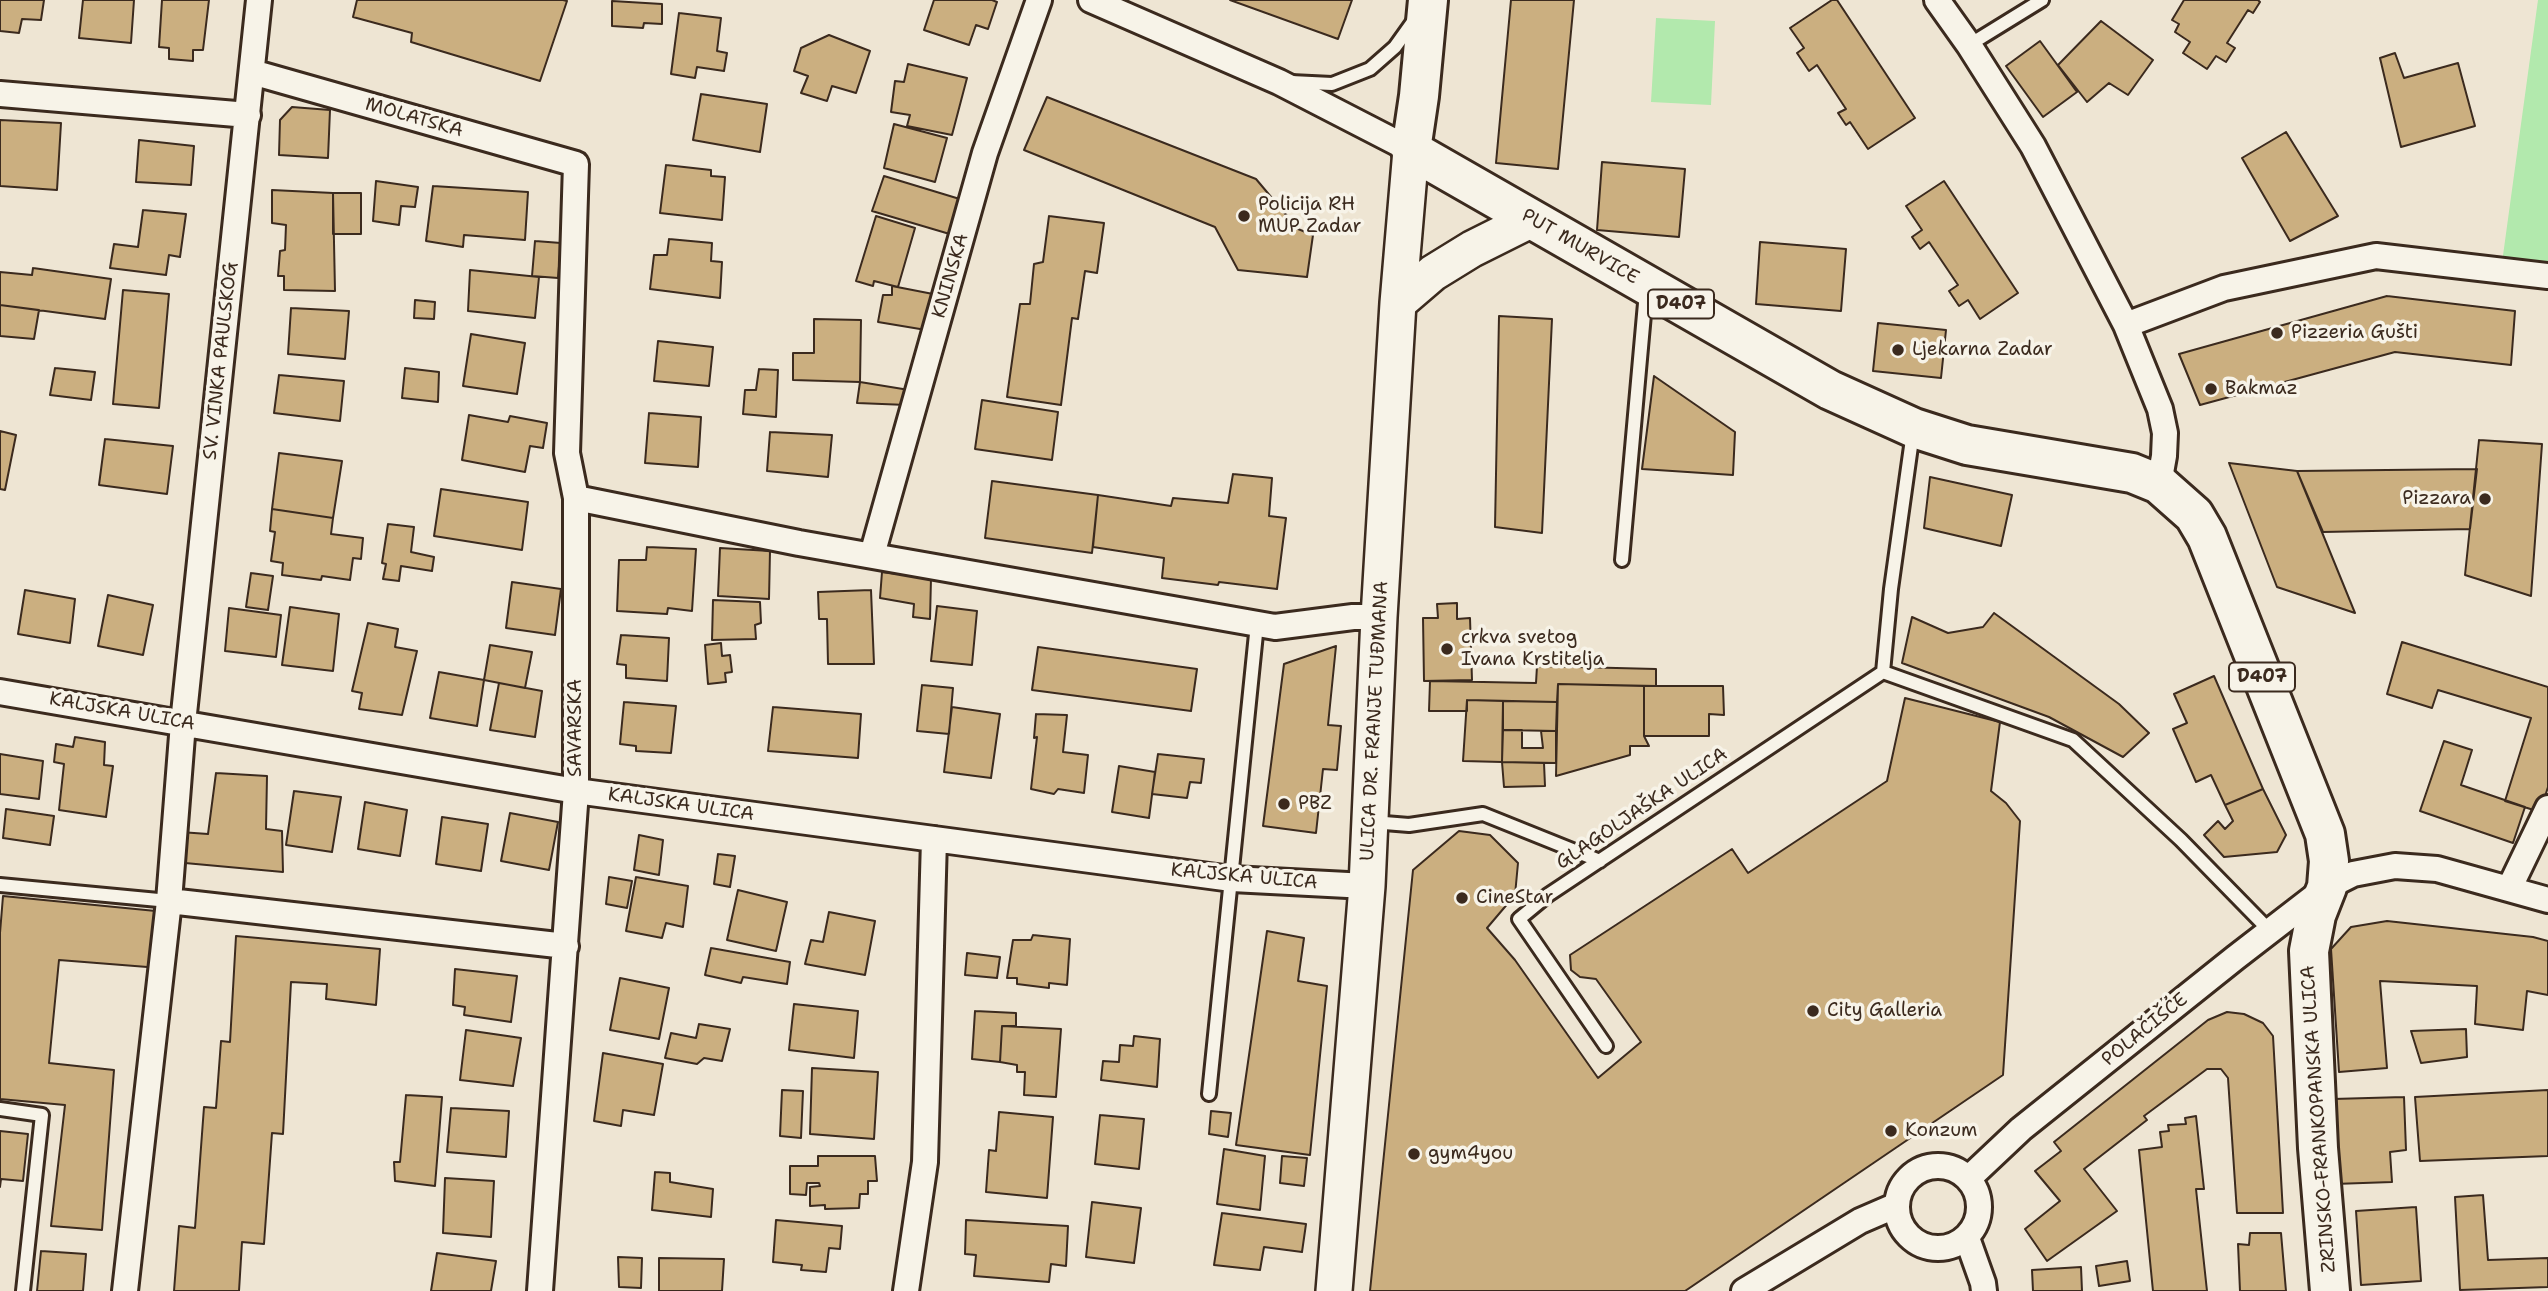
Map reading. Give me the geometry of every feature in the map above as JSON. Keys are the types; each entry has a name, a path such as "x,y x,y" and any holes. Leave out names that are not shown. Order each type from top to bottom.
{"main road":[{"path":"1411,150 1428,1"},
{"name":"PUT MURVICE","path":"1411,150 1830,390 1914,429 1966,445 2132,473 2160,484"},
{"name":"ULICA DR. FRANJE TUĐMANA","path":"1334,1291 1367,886 1379,617 1398,303 1411,150"},
{"path":"1398,303 1433,273 1472,249 1532,219"},
{"name":"ZRINSKO-FRANKOPANSKA ULICA","path":"2160,484 2194,515 2207,537 2325,834 2329,862 2327,887 2316,915 2309,951 2318,1148 2330,1291"}],"street":[{"name":"SV. VINKA PAULSKOG","path":"125,1291 169,901 183,723 259,0"},
{"name":"KNINSKA","path":"872,555 985,153 1040,0"},
{"name":"PUT MURVICE","path":"1091,0 1279,82 1411,150"},
{"path":"1937,0 2033,146 2126,325 2160,409 2165,433 2160,484"},
{"name":"MOLATSKA","path":"252,72 576,164"},
{"path":"0,94 248,115"},
{"name":"SAVARSKA","path":"540,1291 576,791 576,498 567,453 576,164"},
{"path":"2126,325 2224,288 2376,256 2548,276"},
{"path":"576,498 872,555 1275,627 1353,617 1379,617"},
{"name":"KALJSKA ULICA","path":"0,692 576,791 1232,879 1367,886"},
{"path":"2509,889 2548,808"},
{"path":"906,1291 925,1162 934,839"},
{"name":"POLAČIŠĆE","path":"1968,1179 2021,1129 2270,931 2327,887 2353,874 2395,866 2437,869 2548,900"},
{"path":"169,901 566,946"},
{"path":"1945,1166 1968,1179 1976,1190 1979,1215 1967,1238 1942,1248 1928,1247 1915,1241 1905,1231 1899,1219 1897,1205 1907,1180 1918,1171 1945,1166"},
{"path":"1744,1291 1860,1221 1897,1205"},
{"path":"1967,1238 1984,1291"}],"lane":[{"path":"1969,45 2042,0"},
{"path":"1279,82 1332,84 1370,69 1395,47 1428,1"},
{"path":"1622,560 1647,285"},
{"path":"1914,429 1891,589 1883,672 2073,740 2181,839 2270,931"},
{"path":"1209,1094 1257,624"},
{"name":"GLAGOLJAŠKA ULICA","path":"1606,1046 1519,919 1548,895 1883,672"},
{"path":"1370,822 1409,825 1483,814 1600,860"},
{"path":"0,885 169,901"},
{"path":"0,1109 42,1115 23,1291"}],"green space":[{"path":"2538,0 2548,0 2548,276 2501,270"},
{"path":"1656,18 1715,21 1711,105 1651,102"}],"building":[{"path":"0,0 44,0 41,20 22,19 19,33 0,31"},
{"path":"83,0 134,0 131,43 79,38"},
{"path":"162,0 209,0 203,50 193,50 193,61 169,59 169,48 159,47"},
{"path":"357,0 567,1 540,81 411,42 412,33 353,17"},
{"path":"934,0 997,2 988,29 976,25 969,45 924,30"},
{"path":"1230,0 1352,0 1338,39"},
{"path":"1511,0 1574,0 1558,169 1496,163"},
{"path":"1832,0 1837,0 1915,118 1868,149 1850,122 1846,125 1838,113 1846,109 1817,65 1809,71 1797,53 1804,48 1790,28"},
{"path":"2184,0 2260,2 2253,13 2248,10 2227,43 2235,48 2226,62 2216,56 2207,69 2183,53 2190,42 2175,32 2179,24 2172,20"},
{"path":"612,1 662,4 662,24 644,23 643,28 612,26"},
{"path":"679,13 721,18 717,51 727,53 724,71 697,67 695,78 671,74"},
{"path":"2101,21 2153,60 2128,95 2109,83 2087,102 2058,65"},
{"path":"829,35 870,51 856,93 832,86 827,101 801,93 808,76 794,71 801,48"},
{"path":"2040,41 2077,92 2043,117 2006,66"},
{"path":"2395,53 2404,78 2458,63 2475,126 2401,147 2380,58"},
{"path":"908,64 967,78 952,135 907,126 910,115 891,112 895,81 904,82"},
{"path":"701,94 767,104 760,152 693,140"},
{"path":"1047,97 1256,179 1298,229 1313,235 1307,277 1238,270 1215,227 1024,150"},
{"path":"292,107 330,110 328,158 279,155 280,120"},
{"path":"0,120 61,123 57,190 0,186"},
{"path":"894,124 947,138 935,182 884,168"},
{"path":"2286,132 2338,216 2290,241 2242,158"},
{"path":"139,140 194,146 191,185 136,182"},
{"path":"1602,162 1685,169 1679,237 1597,230"},
{"path":"666,165 711,170 711,176 725,177 722,220 660,213"},
{"path":"884,176 963,200 953,235 872,211"},
{"path":"376,181 418,187 415,207 401,206 399,225 373,221"},
{"path":"1944,181 2018,293 1980,319 1968,300 1959,306 1949,291 1958,285 1929,242 1920,249 1912,237 1922,230 1906,206"},
{"path":"433,186 528,192 525,240 464,235 463,247 426,241"},
{"path":"272,190 333,193 335,291 284,290 284,276 278,276 280,251 285,250 286,225 272,223"},
{"path":"333,193 361,193 361,234 333,234"},
{"path":"143,210 186,214 180,257 169,255 166,275 110,268 114,244 138,247"},
{"path":"876,216 915,228 898,287 874,281 873,286 856,281"},
{"path":"1049,216 1104,223 1097,273 1085,271 1078,319 1072,318 1061,405 1007,397 1020,304 1030,304 1034,264 1043,262"},
{"path":"669,239 712,243 711,261 722,262 720,298 650,289 654,255 667,255"},
{"path":"535,241 561,243 558,278 532,276"},
{"path":"1760,242 1846,249 1841,311 1756,304"},
{"path":"33,268 111,279 105,319 0,305 0,272 32,275"},
{"path":"470,270 539,277 535,318 468,311"},
{"path":"892,286 933,294 926,330 878,322 883,295 892,295"},
{"path":"123,290 169,294 159,408 113,404"},
{"path":"2387,296 2515,311 2511,365 2395,352 2200,405 2179,354"},
{"path":"415,300 435,302 434,319 414,318"},
{"path":"0,305 39,310 34,339 0,336"},
{"path":"291,308 349,311 345,359 288,354"},
{"path":"1499,316 1552,319 1542,533 1495,527"},
{"path":"814,319 861,320 860,382 793,380 793,353 814,353"},
{"path":"1878,323 1946,330 1941,378 1873,371"},
{"path":"471,334 525,343 517,394 463,386"},
{"path":"658,341 713,347 709,386 654,381"},
{"path":"55,368 95,372 91,400 50,395"},
{"path":"405,368 439,372 438,402 402,398"},
{"path":"759,369 778,370 776,417 743,414 745,390 756,390"},
{"path":"279,375 344,381 340,421 274,413"},
{"path":"1654,376 1735,432 1733,475 1642,469"},
{"path":"860,382 909,390 907,405 857,403"},
{"path":"982,400 1058,412 1052,460 975,449"},
{"path":"649,413 701,417 698,467 645,463"},
{"path":"469,415 508,422 510,416 547,423 543,448 530,446 525,472 462,460"},
{"path":"0,431 16,435 5,490 0,489"},
{"path":"770,432 832,435 828,477 767,471"},
{"path":"105,439 173,446 167,494 99,485"},
{"path":"2479,440 2542,444 2531,596 2465,575"},
{"path":"279,453 342,461 333,518 272,509"},
{"path":"2229,463 2297,471 2355,613 2277,587"},
{"path":"2477,469 2470,529 2323,532 2297,471"},
{"path":"1233,474 1272,478 1269,516 1286,518 1277,589 1162,578 1164,558 1093,547 1098,495 1171,506 1173,498 1228,503"},
{"path":"1930,477 2012,495 2001,546 1924,528"},
{"path":"992,481 1098,495 1092,553 985,538"},
{"path":"441,489 528,502 522,550 434,536"},
{"path":"272,509 333,518 331,534 363,538 361,559 353,558 350,580 322,576 321,580 282,575 283,563 271,561 275,532 270,531"},
{"path":"388,524 414,527 411,552 434,557 432,571 401,566 399,581 383,579 386,564 382,563"},
{"path":"647,547 696,549 692,611 668,608 667,614 617,611 619,560 646,560"},
{"path":"720,548 770,551 769,599 718,596"},
{"path":"882,572 931,578 930,619 913,617 914,604 880,598"},
{"path":"251,573 273,576 268,610 246,607"},
{"path":"512,582 561,589 555,635 506,628"},
{"path":"25,590 75,599 70,643 18,634"},
{"path":"871,590 874,664 828,664 827,619 819,619 818,592"},
{"path":"108,595 153,605 143,655 98,646"},
{"path":"713,600 760,602 761,623 755,625 756,639 712,640"},
{"name":"crkva svetog Ivana Krstitelja","path":"1457,603 1457,619 1470,618 1472,680 1424,681 1423,618 1438,618 1437,604"},
{"path":"937,606 977,611 972,665 931,661"},
{"path":"290,607 339,614 333,671 282,665"},
{"path":"229,608 281,615 276,657 225,651"},
{"path":"1994,613 2119,704 2149,733 2123,757 2049,717 1902,663 1912,617 1948,633 1983,627"},
{"path":"368,623 398,629 395,647 417,651 402,715 359,709 362,693 352,691"},
{"path":"621,635 669,638 667,681 626,678 626,665 617,664"},
{"path":"2402,642 2548,687 2548,787 2540,812 2505,801 2531,718 2438,690 2432,708 2387,694"},
{"path":"721,643 722,656 730,655 732,672 725,673 726,682 708,684 705,645"},
{"path":"490,645 532,652 525,688 484,680"},
{"path":"1336,646 1328,725 1341,726 1337,770 1323,769 1316,833 1263,826 1284,664"},
{"path":"1038,647 1197,669 1191,711 1032,690"},
{"path":"1537,666 1656,669 1656,686 1558,684 1557,702 1467,700 1467,711 1429,711 1430,681 1536,683"},
{"path":"439,672 484,680 477,726 430,718"},
{"path":"2214,676 2263,789 2225,805 2211,775 2196,782 2173,729 2187,723 2174,694"},
{"path":"499,683 542,691 535,737 490,730"},
{"path":"1558,684 1644,686 1644,736 1649,746 1630,746 1630,755 1556,776"},
{"path":"922,685 953,688 949,734 917,731"},
{"path":"1644,686 1723,686 1724,715 1709,714 1709,736 1644,736"},
{"name":"City Galleria","path":"1905,698 2000,722 1991,791 2006,803 2020,821 2003,1075 1685,1291 1370,1291 1413,870 1459,831 1490,835 1518,863 1515,895 1487,928 1515,960 1598,1078 1641,1042 1596,979 1580,977 1571,970 1570,955 1732,849 1748,873 1887,781"},
{"path":"1467,700 1503,701 1502,762 1463,761"},
{"path":"1503,701 1557,702 1556,731 1503,730"},
{"path":"624,702 676,706 671,753 636,751 636,746 620,744"},
{"path":"773,707 861,714 858,758 768,751"},
{"path":"952,707 1000,714 991,778 944,772"},
{"path":"1036,714 1067,715 1063,752 1088,755 1084,793 1058,789 1054,794 1031,789 1037,737 1034,738"},
{"path":"1503,730 1522,730 1522,748 1543,748 1541,731 1556,731 1556,763 1502,762"},
{"path":"75,737 105,742 104,765 113,766 106,817 59,810 64,764 54,762 56,744 73,747"},
{"path":"2444,741 2472,750 2461,785 2525,807 2513,843 2420,811"},
{"path":"0,754 43,761 39,799 0,794"},
{"path":"1158,754 1204,759 1201,783 1190,782 1187,798 1152,794"},
{"path":"1502,762 1544,763 1545,786 1504,787"},
{"path":"1119,766 1155,772 1149,818 1112,812"},
{"path":"216,773 267,776 266,829 282,831 283,872 174,862 180,832 208,834"},
{"path":"2263,789 2286,835 2277,852 2224,857 2204,835 2218,821 2225,829 2233,821 2225,805"},
{"path":"294,791 341,797 332,852 286,845"},
{"path":"365,802 407,810 400,856 358,849"},
{"path":"6,809 54,816 50,845 3,838"},
{"path":"510,813 558,822 549,870 501,861"},
{"path":"442,817 488,824 481,871 436,864"},
{"path":"639,835 663,840 659,875 634,870"},
{"path":"718,854 735,856 730,887 714,884"},
{"path":"609,877 632,881 627,908 606,904"},
{"path":"636,877 688,886 683,927 666,923 662,938 626,931"},
{"path":"738,890 787,902 776,951 727,940"},
{"path":"3,896 166,912 160,968 59,960 49,1063 114,1070 102,1230 51,1226 65,1105 0,1099 0,933"},
{"path":"829,912 875,921 865,975 805,964 811,940 823,942"},
{"path":"2387,921 2533,937 2548,941 2548,995 2527,991 2523,1030 2475,1024 2477,986 2380,981 2387,1068 2339,1072 2331,949 2351,927"},
{"path":"1267,931 1304,938 1298,981 1327,986 1310,1155 1236,1145"},
{"path":"1033,935 1070,939 1067,985 1049,983 1049,988 1017,984 1017,978 1007,978 1013,940 1031,940"},
{"path":"236,936 380,949 376,1005 326,999 327,984 291,982 283,1134 272,1133 264,1244 242,1242 239,1291 174,1291 179,1226 195,1228 204,1107 216,1108 221,1041 230,1042"},
{"path":"711,948 790,962 787,984 743,977 741,983 705,975"},
{"path":"967,953 1000,957 997,978 965,975"},
{"path":"455,969 517,976 511,1022 464,1015 465,1007 453,1005"},
{"path":"620,978 669,988 659,1039 610,1030"},
{"path":"794,1004 858,1011 854,1058 789,1050"},
{"path":"975,1011 1016,1013 1016,1026 1002,1026 1000,1062 972,1059"},
{"path":"2227,1012 2244,1014 2263,1023 2273,1036 2283,1213 2237,1213 2228,1078 2221,1069 2207,1069 2144,1116 2147,1120 2084,1169 2117,1211 2047,1261 2025,1229 2060,1201 2035,1171 2061,1151 2054,1142 2208,1020"},
{"path":"699,1024 730,1029 722,1061 704,1058 697,1064 665,1058 671,1033 696,1038"},
{"path":"1002,1026 1061,1029 1056,1097 1024,1095 1025,1072 1017,1072 1017,1065 1000,1062"},
{"path":"2466,1029 2467,1057 2421,1063 2411,1031"},
{"path":"466,1030 521,1038 513,1086 460,1080"},
{"path":"1134,1036 1160,1039 1157,1087 1101,1080 1103,1061 1119,1062 1120,1045 1133,1046"},
{"path":"603,1053 663,1064 654,1115 623,1110 621,1126 594,1121"},
{"path":"812,1068 878,1072 874,1139 810,1134"},
{"path":"782,1090 803,1091 801,1138 780,1136"},
{"path":"2548,1090 2548,1156 2420,1161 2415,1097"},
{"path":"406,1095 442,1097 435,1186 395,1181 394,1162 400,1162"},
{"path":"2404,1097 2406,1150 2390,1152 2392,1182 2334,1184 2333,1099"},
{"path":"451,1108 509,1111 506,1157 447,1152"},
{"path":"1211,1111 1231,1113 1228,1137 1209,1134"},
{"path":"999,1112 1053,1117 1047,1198 986,1192 989,1150 996,1151"},
{"path":"1100,1115 1144,1119 1139,1169 1095,1164"},
{"path":"2196,1116 2204,1189 2196,1189 2207,1291 2153,1291 2139,1150 2162,1147 2160,1132 2169,1131 2168,1125 2186,1124 2185,1118"},
{"path":"0,1131 28,1134 23,1181 1,1179 0,1187"},
{"path":"1224,1149 1265,1156 1260,1210 1217,1204"},
{"path":"818,1156 875,1156 877,1181 868,1181 868,1194 860,1194 859,1208 825,1209 825,1205 810,1206 810,1187 820,1186 819,1183 807,1183 806,1195 790,1194 790,1166 818,1166"},
{"path":"1282,1156 1307,1158 1304,1186 1280,1183"},
{"path":"655,1172 670,1173 670,1182 713,1189 711,1217 652,1210"},
{"path":"445,1178 494,1181 491,1237 443,1233"},
{"path":"2483,1195 2488,1260 2548,1258 2548,1287 2460,1290 2455,1197"},
{"path":"1092,1202 1141,1208 1134,1263 1086,1257"},
{"path":"2416,1207 2421,1281 2361,1285 2356,1211"},
{"path":"1222,1213 1306,1224 1302,1252 1264,1247 1260,1270 1214,1265"},
{"path":"776,1220 842,1226 840,1249 829,1248 826,1272 801,1270 802,1265 773,1262"},
{"path":"966,1220 1068,1226 1066,1266 1051,1264 1049,1282 974,1276 976,1255 965,1254"},
{"path":"2250,1233 2281,1233 2286,1291 2240,1291 2238,1244 2249,1245"},
{"path":"41,1251 86,1254 83,1291 37,1291"},
{"path":"437,1253 496,1261 491,1291 431,1291"},
{"path":"618,1257 642,1258 641,1288 619,1287"},
{"path":"659,1258 724,1259 722,1291 659,1291"},
{"path":"2127,1261 2130,1281 2099,1286 2096,1266"},
{"path":"2081,1267 2082,1291 2033,1291 2032,1270"}],"place":[{"name":"Policija RH MUP Zadar","path":"1244,216"},
{"name":"Pizzeria Gušti","path":"2277,333"},
{"name":"Ljekarna Zadar","path":"1898,350"},
{"name":"Bakmaz","path":"2211,389"},
{"name":"Pizzara","path":"2485,499"},
{"name":"crkva svetog Ivana Krstitelja","path":"1447,649"},
{"name":"PBZ","path":"1284,804"},
{"name":"CineStar","path":"1462,898"},
{"name":"City Galleria","path":"1813,1011"},
{"name":"Konzum","path":"1891,1131"},
{"name":"gym4you","path":"1414,1154"}]}
